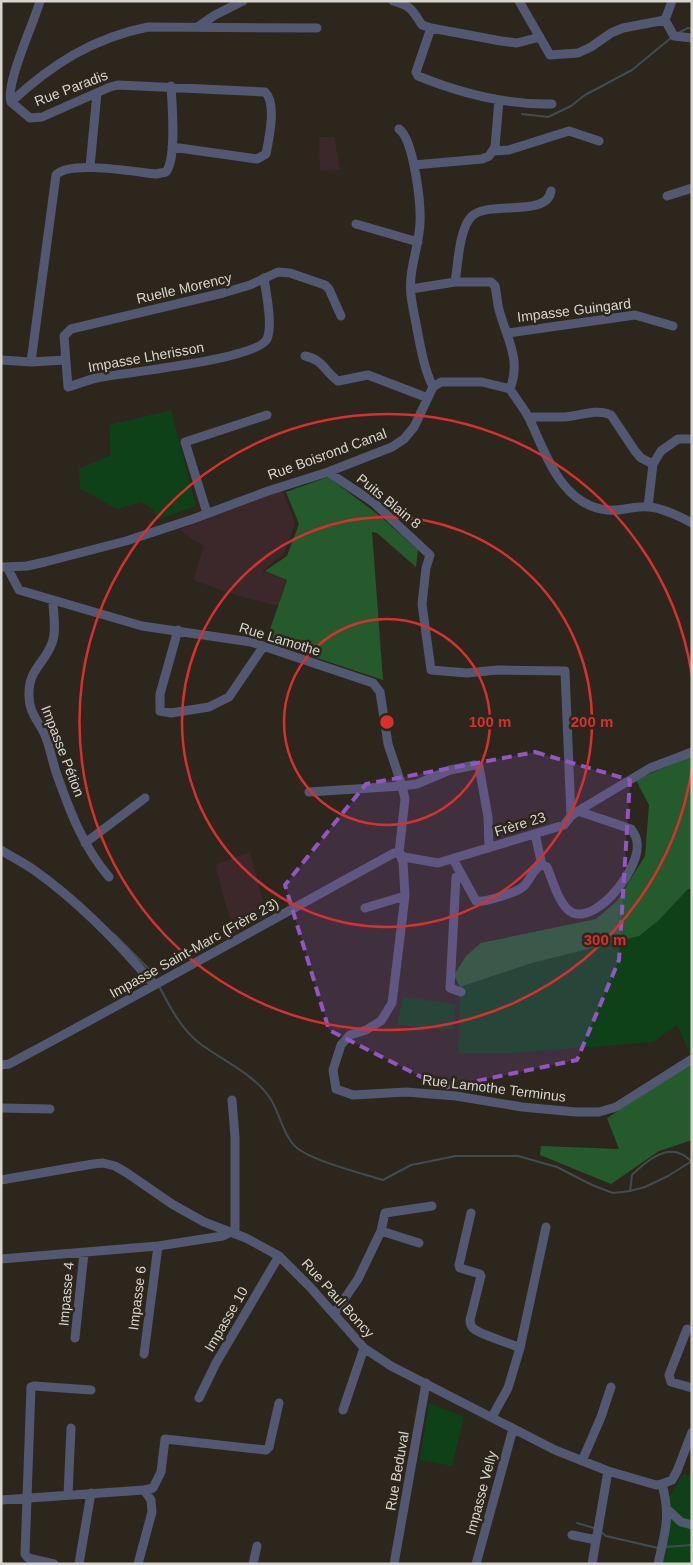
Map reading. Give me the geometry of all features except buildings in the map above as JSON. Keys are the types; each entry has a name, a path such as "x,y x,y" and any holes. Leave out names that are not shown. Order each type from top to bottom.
{"street":[{"path":"10,102 9,96 17,66 40,1"},
{"path":"199,26 243,1"},
{"path":"393,1 408,6 414,11 422,25 431,28 517,43 540,37"},
{"path":"519,1 550,55 578,53 623,28 665,20"},
{"path":"672,1 665,20 673,35 692,38"},
{"name":"Rue Paradis","path":"172,148 257,159 262,158 266,154 272,104 269,96 265,92 172,86 118,85 98,92 42,118 30,118 10,102 47,73 88,46 124,32 148,27 316,28"},
{"path":"431,28 416,75 432,82 499,100 527,104 552,104"},
{"path":"31,362 56,176 65,169 90,167 162,174 168,169 172,148 172,86"},
{"path":"90,167 98,92"},
{"path":"494,152 499,100"},
{"path":"399,128 405,136 414,165 419,197 420,224 412,266 411,289 427,374 433,387 441,382 462,381 482,382 510,389 528,416 546,458 559,478 575,497 585,504 606,510 648,507 674,514 692,522"},
{"path":"414,165 482,159 494,152 509,150 569,131 599,141"},
{"path":"667,196 692,188"},
{"path":"455,282 466,224 472,216 480,211 543,203 550,196 551,191"},
{"path":"356,224 418,242"},
{"name":"Ruelle Morency","path":"68,387 64,336 71,329 223,293 250,285 278,272 314,280 325,285 329,289 341,316"},
{"name":"Impasse Lherisson","path":"68,387 96,378 229,357 258,347 267,338 269,326 264,278"},
{"path":"411,289 455,282 491,282 495,286 500,313 508,332 515,361 514,378 510,389"},
{"name":"Impasse Guingard","path":"508,332 635,315 673,326"},
{"path":"305,356 320,361 338,381 364,375 428,398"},
{"path":"1,360 31,362 65,360"},
{"name":"Rue Boisrond Canal","path":"4,567 28,566 126,541 328,472 392,446 404,439 414,427 433,387"},
{"path":"528,416 567,416 598,411 606,413 610,415 641,458 653,464"},
{"path":"207,513 185,442 267,415"},
{"path":"648,507 653,464 661,451 678,439 692,440"},
{"name":"Puits Blain 8","path":"328,472 373,502 430,555 426,568 422,604 431,670 467,673 497,670 565,671 574,813"},
{"name":"Rue Lamothe","path":"4,567 19,590 53,601 142,626 251,642 373,683 380,692 388,744 405,799 399,853"},
{"name":"Impasse Pétion","path":"53,601 53,641 31,676 29,694 31,711 45,735 56,772 85,843 109,877"},
{"path":"178,630 162,686 160,711 171,713 209,707 229,697 263,647"},
{"name":"Frère 23","path":"399,853 404,857 438,862 564,825 574,813 650,768 692,752"},
{"path":"309,792 417,784 450,770 475,765 479,766 488,817 489,848"},
{"path":"85,843 145,798"},
{"path":"534,834 542,865 547,867 563,904 573,912 584,914 597,910 628,875 636,858 638,844 631,829 574,813"},
{"path":"1,850 33,869 64,894 123,950 154,985"},
{"name":"Impasse Saint-Marc (Frère 23)","path":"1,1065 9,1064 82,1026 394,853 399,853"},
{"name":"Rue Lamothe Terminus","path":"399,853 403,862 405,896 392,1003 380,1021 366,1030 350,1035 341,1045 333,1070 336,1088 353,1095 406,1092 456,1096 522,1107 599,1112 616,1107 692,1059"},
{"path":"453,859 476,901 479,902 518,890 523,887 538,866 542,865"},
{"path":"460,874 456,877 450,988 461,992"},
{"path":"365,908 405,896"},
{"path":"1,1259 158,1246 233,1233 235,1137 232,1100"},
{"path":"1,1108 50,1109"},
{"name":"Rue Paul Boncy","path":"1,1180 103,1163 115,1166 172,1204 204,1222 233,1233 279,1256 310,1287 364,1348 391,1366 555,1450 608,1471 656,1485 662,1484"},
{"path":"334,1314 358,1279 382,1231 385,1215 387,1213 432,1206"},
{"path":"471,1213 459,1265 460,1268 480,1274 481,1276 470,1320 471,1324 480,1333 520,1348"},
{"path":"492,1417 508,1388 520,1348 546,1227"},
{"path":"382,1231 419,1244"},
{"name":"Impasse 6","path":"144,1354 158,1246"},
{"name":"Impasse 4","path":"76,1338 84,1253"},
{"name":"Impasse 10","path":"199,1398 216,1363 279,1256"},
{"path":"687,1329 668,1375 671,1382 692,1388"},
{"path":"343,1410 364,1348"},
{"name":"Rue Beduval","path":"394,1564 426,1383"},
{"path":"54,1564 28,1558 25,1554 32,1387 91,1390"},
{"path":"582,1460 611,1387"},
{"path":"1,1500 153,1488 161,1472 165,1439 266,1450 269,1447 279,1403"},
{"path":"68,1495 71,1428"},
{"name":"Impasse Velly","path":"476,1564 513,1429"},
{"path":"658,1564 668,1520 662,1484 672,1480 692,1432"},
{"path":"592,1564 608,1471"},
{"path":"138,1564 152,1512 151,1500 144,1490"},
{"path":"79,1564 91,1493"},
{"path":"667,1509 681,1522 692,1525"},
{"path":"572,1535 597,1533"},
{"path":"253,1564 257,1546"}],"highlighted area":[{"path":"535,752 630,780 619,960 577,1060 443,1088 329,1030 285,885 366,784"}],"shaded area":[{"path":"319,137 334,137 340,169 320,171"},
{"path":"282,490 295,523 284,553 262,571 286,580 278,606 235,595 193,580 204,546 179,530"},
{"path":"250,852 267,917 234,934 215,865"}],"green space":[{"path":"171,410 196,506 157,520 154,510 140,502 117,509 80,489 79,469 111,455 109,425"},
{"path":"328,477 380,516 418,550 416,567 377,533 372,532 383,680 266,641 287,580 265,571 287,556 299,524 286,492"},
{"path":"692,755 692,890 688,889 659,920 639,936 532,963 460,987 454,975 466,956 481,943 596,919 617,901 645,856 649,805 636,780"},
{"path":"688,889 692,897 692,1053 690,1054 677,1025 653,1042 513,1053 458,1053 460,987 659,920"},
{"path":"403,997 456,1004 453,1030 397,1025"},
{"path":"692,1063 692,1140 659,1151 611,1184 540,1155 541,1146 619,1149 607,1118"},
{"path":"429,1403 464,1417 452,1466 420,1460"},
{"path":"683,1474 692,1476 692,1564 661,1564 668,1499"}],"waterway":[{"path":"678,33 688,28 692,29"},
{"path":"522,114 548,117 571,106 585,95 632,70 672,37"},
{"path":"114,934 147,967 155,980"},
{"path":"159,986 176,1016 198,1042 246,1074 263,1089 270,1098 292,1143 304,1153 338,1166 383,1180 411,1165 456,1156 518,1156 557,1167 592,1185 613,1193 645,1187 668,1176 692,1161"},
{"path":"630,1191 632,1175 654,1157 674,1152 684,1155 691,1161"},
{"path":"577,1523 594,1528"},
{"path":"600,1531 606,1536 658,1548"},
{"path":"665,1547 692,1545"}]}
